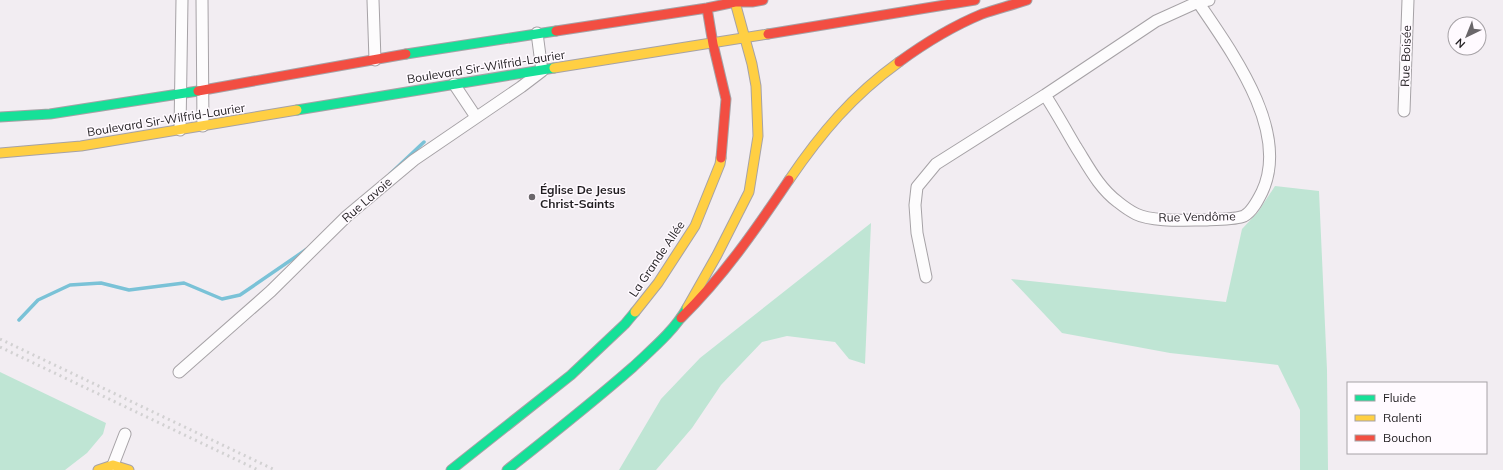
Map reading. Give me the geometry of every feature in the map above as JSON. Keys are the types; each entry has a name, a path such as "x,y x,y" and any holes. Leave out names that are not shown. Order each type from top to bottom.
{"main road":[{"name":"Boulevard Sir-Wilfrid-Laurier","path":"0,117 50,114 181,94 707,4 735,1 752,2 763,0"},
{"name":"Boulevard Sir-Wilfrid-Laurier","path":"0,153 32,152 81,146 975,0"},
{"path":"507,470 596,400 652,349 681,318 701,300 734,260 811,149 835,118 863,90 899,61 943,34 982,15 1027,0"},
{"path":"681,318 718,255 749,192 758,136 756,86 752,64 735,1"},
{"name":"La Grande Allée","path":"451,470 571,375 625,324 658,283 694,226 720,164 726,99 713,44 707,4"},
{"path":"98,470 113,465 129,470"}],"street":[{"path":"180,130 182,0"},
{"path":"202,0 203,126"},
{"path":"373,0 375,60"},
{"name":"Rue Boisée","path":"1404,111 1408,0"},
{"name":"Rue Vendôme","path":"926,277 917,232 915,205 917,187 936,164 1045,95 1156,21 1204,1 1259,104 1269,142 1269,164 1266,183 1251,210 1244,216 1182,220 1136,215 1117,202 1100,184 1045,95"},
{"path":"537,33 542,71"},
{"name":"Rue Lavoie","path":"179,372 271,291 347,216 414,160 542,71"},
{"path":"454,84 476,117"},
{"path":"113,465 125,434"}],"green space":[{"path":"1275,186 1319,191 1327,370 1328,470 1300,470 1300,410 1278,365 1170,353 1062,333 1011,279 1226,302 1242,229 1258,212"},
{"path":"871,223 865,364 849,359 835,342 787,336 762,342 721,385 692,428 656,470 619,470 661,399 700,358"},
{"path":"0,372 106,423 103,434 87,453 65,470 0,470"}],"waterway":[{"path":"390,174 424,142"},
{"path":"19,320 38,300 70,285 101,283 129,290 184,283 222,299 240,295 307,249"}],"railway":[{"path":"0,339 275,470"},
{"path":"0,347 258,470"}],"traffic: fast":[{"path":"406,54 556,31"},
{"path":"297,110 554,68"},
{"path":"0,117 50,114 198,91"},
{"path":"507,470 633,367 669,332 687,308"},
{"path":"451,470 571,375 625,324 635,312"}],"traffic: slow":[{"path":"687,308 717,255 749,192 758,136 756,86 752,64 735,2"},
{"path":"554,68 768,34"},
{"path":"789,180 825,131 838,116 866,88 899,62"},
{"path":"0,153 81,146 297,110"},
{"path":"635,312 658,283 695,226 720,164 721,158"},
{"path":"98,470 113,465 129,470"}],"traffic: jam":[{"path":"556,31 707,8 735,2 752,2 763,0"},
{"path":"768,34 975,0"},
{"path":"899,62 960,24 982,14 1027,0"},
{"path":"707,8 713,44 726,99 721,158"},
{"path":"198,91 406,54"},
{"path":"681,318 725,269 789,180"}],"place":[{"name":"Église De Jesus Christ-Saints","path":"532,197"}]}
